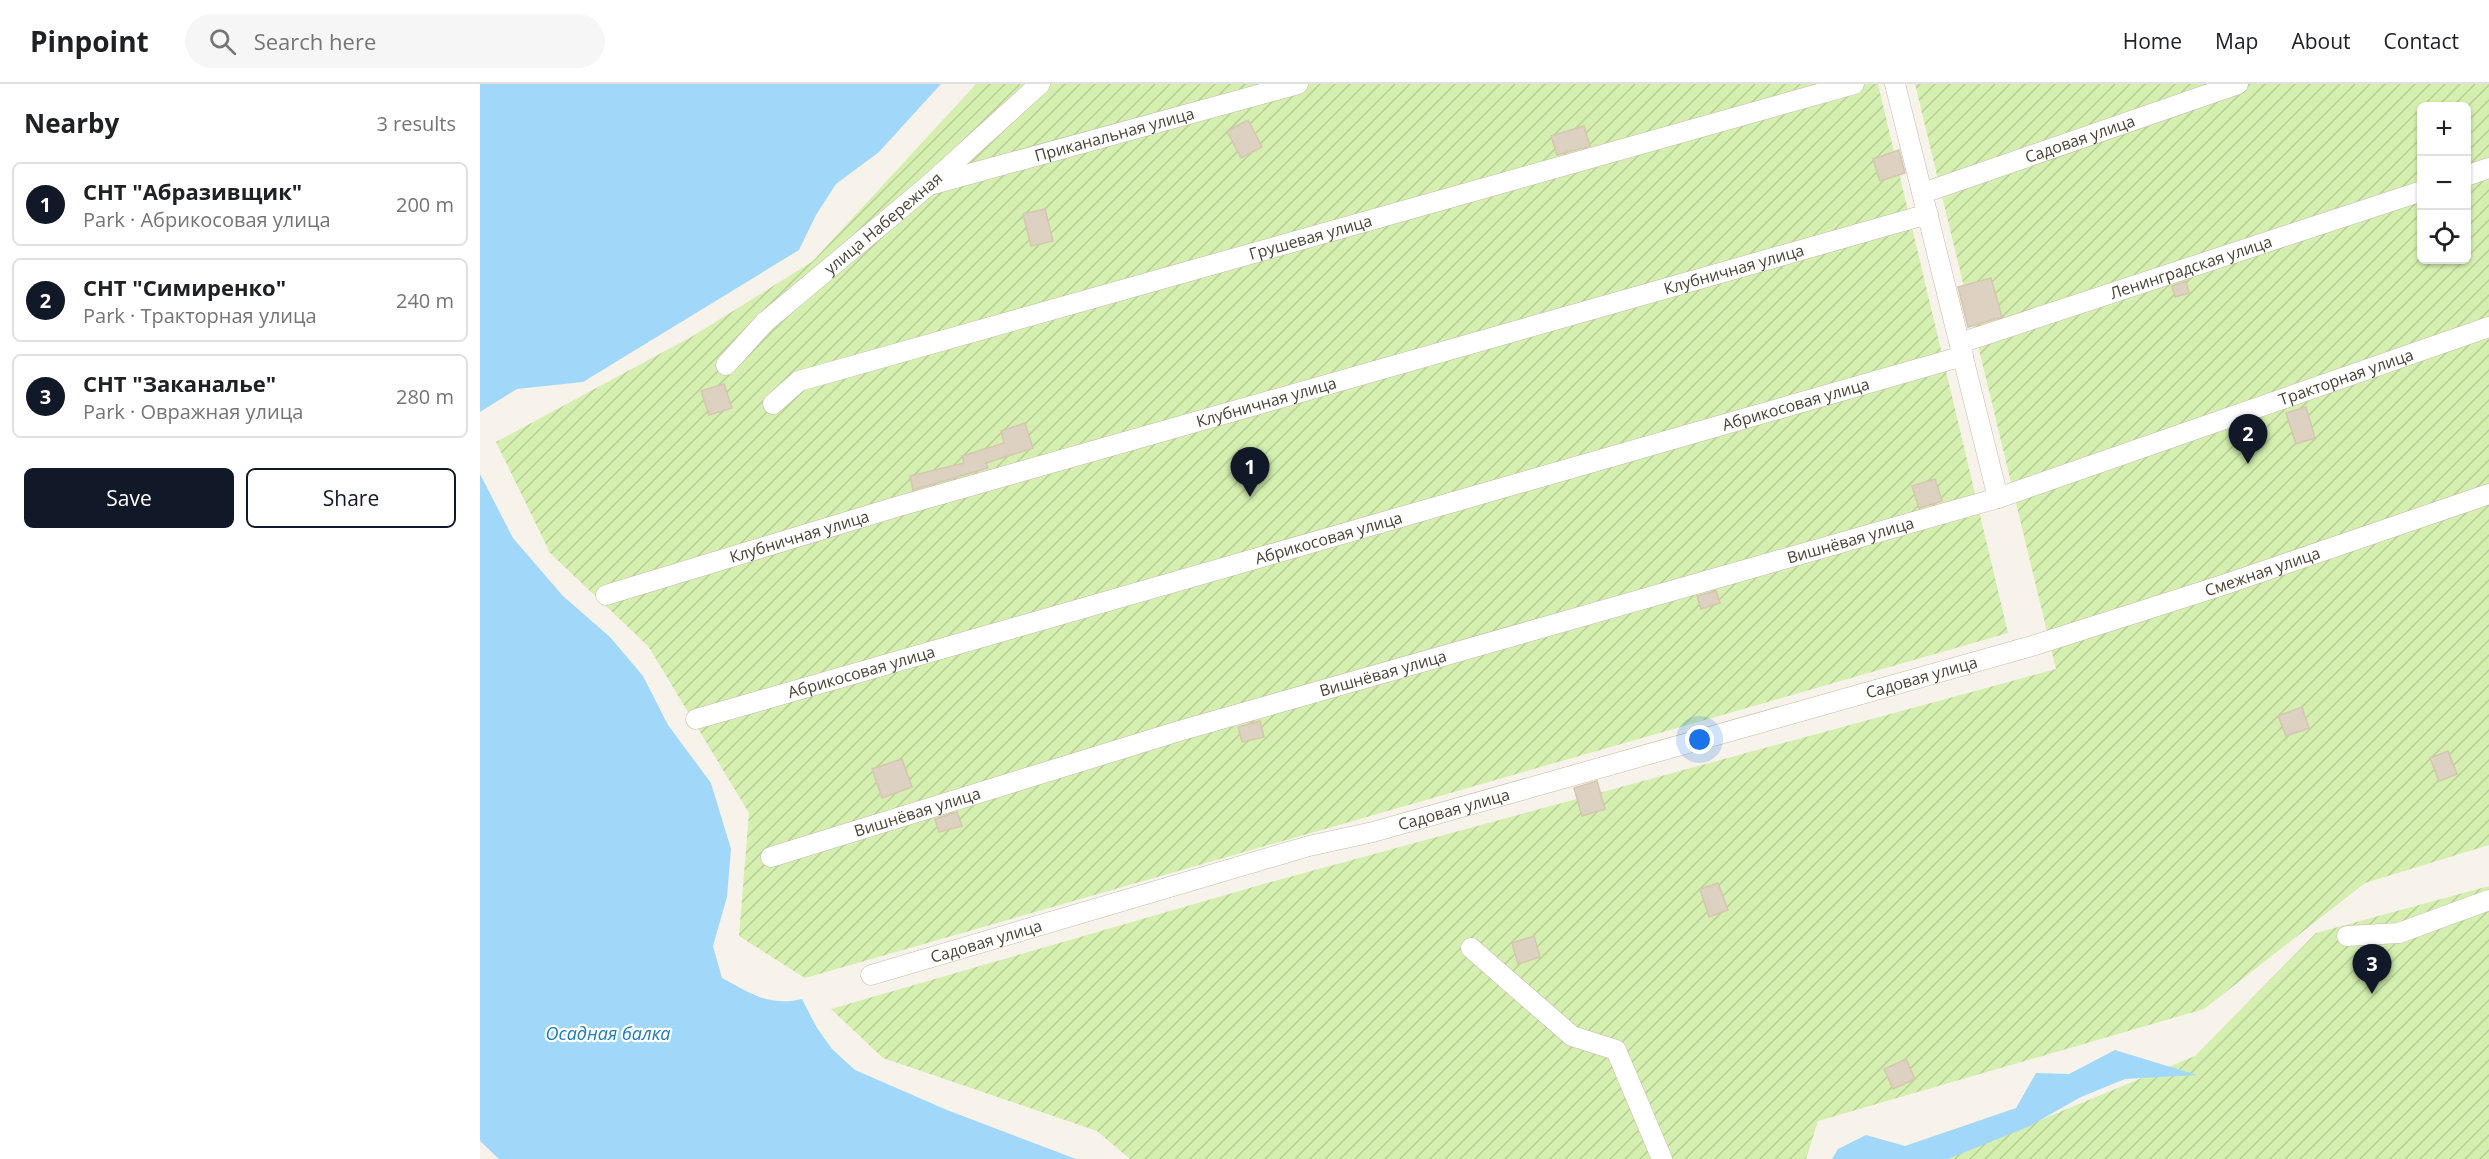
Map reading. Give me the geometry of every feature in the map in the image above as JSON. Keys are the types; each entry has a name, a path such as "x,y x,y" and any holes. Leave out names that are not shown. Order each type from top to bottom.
{"street":[{"name":"улица Набережная","path":"726,365 765,322 930,184 1040,84"},
{"name":"Приканальная улица","path":"930,184 1298,84"},
{"name":"Грушевая улица","path":"773,404 799,381 1854,84"},
{"path":"1895,84 1998,498"},
{"name":"Садовая улица","path":"1923,193 2238,84"},
{"path":"2471,174 2489,168"},
{"name":"Ленинградская улица","path":"1962,350 2417,192"},
{"name":"Клубничная улица","path":"606,595 896,507 1928,214"},
{"name":"Тракторная улица","path":"1998,498 2489,327"},
{"name":"Абрикосовая улица","path":"696,719 1962,350"},
{"name":"Смежная улица","path":"2035,645 2223,585 2489,494"},
{"name":"Вишнёвая улица","path":"771,857 1179,731 1998,498"},
{"name":"Садовая улица","path":"871,975 1309,846 1384,829 2035,645"},
{"path":"2347,936 2399,933 2489,900"},
{"path":"1471,948 1572,1036 1616,1050 1662,1159"}],"green space":[{"path":"976,84 1878,84 2008,633 805,978 739,936 749,813 648,646 550,553 496,442 693,336 813,261"},
{"path":"1915,84 2489,84 2489,845 2365,883 2204,1009 1818,1121 1806,1159 1130,1159 1097,1131 883,1058 831,1009 1267,883 2056,669"},
{"path":"2489,886 2489,1159 1946,1159 2195,1056 2316,933"}],"water":[{"path":"480,84 941,84 879,152 836,184 816,215 799,250 583,382 517,389 480,412"},
{"name":"Осадная балка","path":"480,474 513,538 563,596 610,637 643,676 668,725 711,783 731,849 727,897 713,946 722,978 770,1000 802,999 817,1028 832,1049 855,1070 947,1110 1076,1159 499,1159 480,1141"},
{"path":"2115,1050 2197,1075 2125,1079 2081,1097 2030,1126 1948,1159 1832,1159 1838,1149 1866,1135 1905,1146 2016,1108 2036,1073 2069,1074"}],"building":[{"path":"1248,120 1262,147 1241,158 1227,131"},
{"path":"1584,126 1590,146 1557,155 1551,136"},
{"path":"1899,150 1905,173 1880,181 1873,159"},
{"path":"1045,209 1053,241 1031,246 1023,214"},
{"path":"1991,278 2002,317 1968,327 1958,287"},
{"path":"2186,281 2189,293 2175,297 2172,286"},
{"path":"724,384 732,408 709,415 701,391"},
{"path":"2306,407 2315,438 2296,444 2286,413"},
{"path":"1025,423 1033,448 986,463 988,468 913,490 910,476 964,463 962,456 1004,443 1001,431"},
{"path":"1935,479 1942,501 1919,508 1912,486"},
{"path":"1716,591 1720,603 1701,609 1697,596"},
{"path":"2302,707 2309,728 2286,736 2278,716"},
{"path":"1260,721 1264,737 1242,742 1238,727"},
{"path":"2448,751 2457,774 2439,781 2430,758"},
{"path":"902,759 912,787 882,798 872,769"},
{"path":"1597,781 1605,809 1582,816 1574,788"},
{"path":"957,812 962,826 939,832 935,819"},
{"path":"1718,883 1728,910 1709,917 1700,889"},
{"path":"1534,936 1540,957 1518,964 1512,943"},
{"path":"1906,1059 1915,1079 1893,1089 1884,1069"}],"place":[{"name":"СНТ \"Симиренко\"","path":"2248,464"},
{"name":"СНТ \"Абразивщик\"","path":"1250,497"},
{"name":"СНТ \"Заканалье\"","path":"2372,994"}]}
